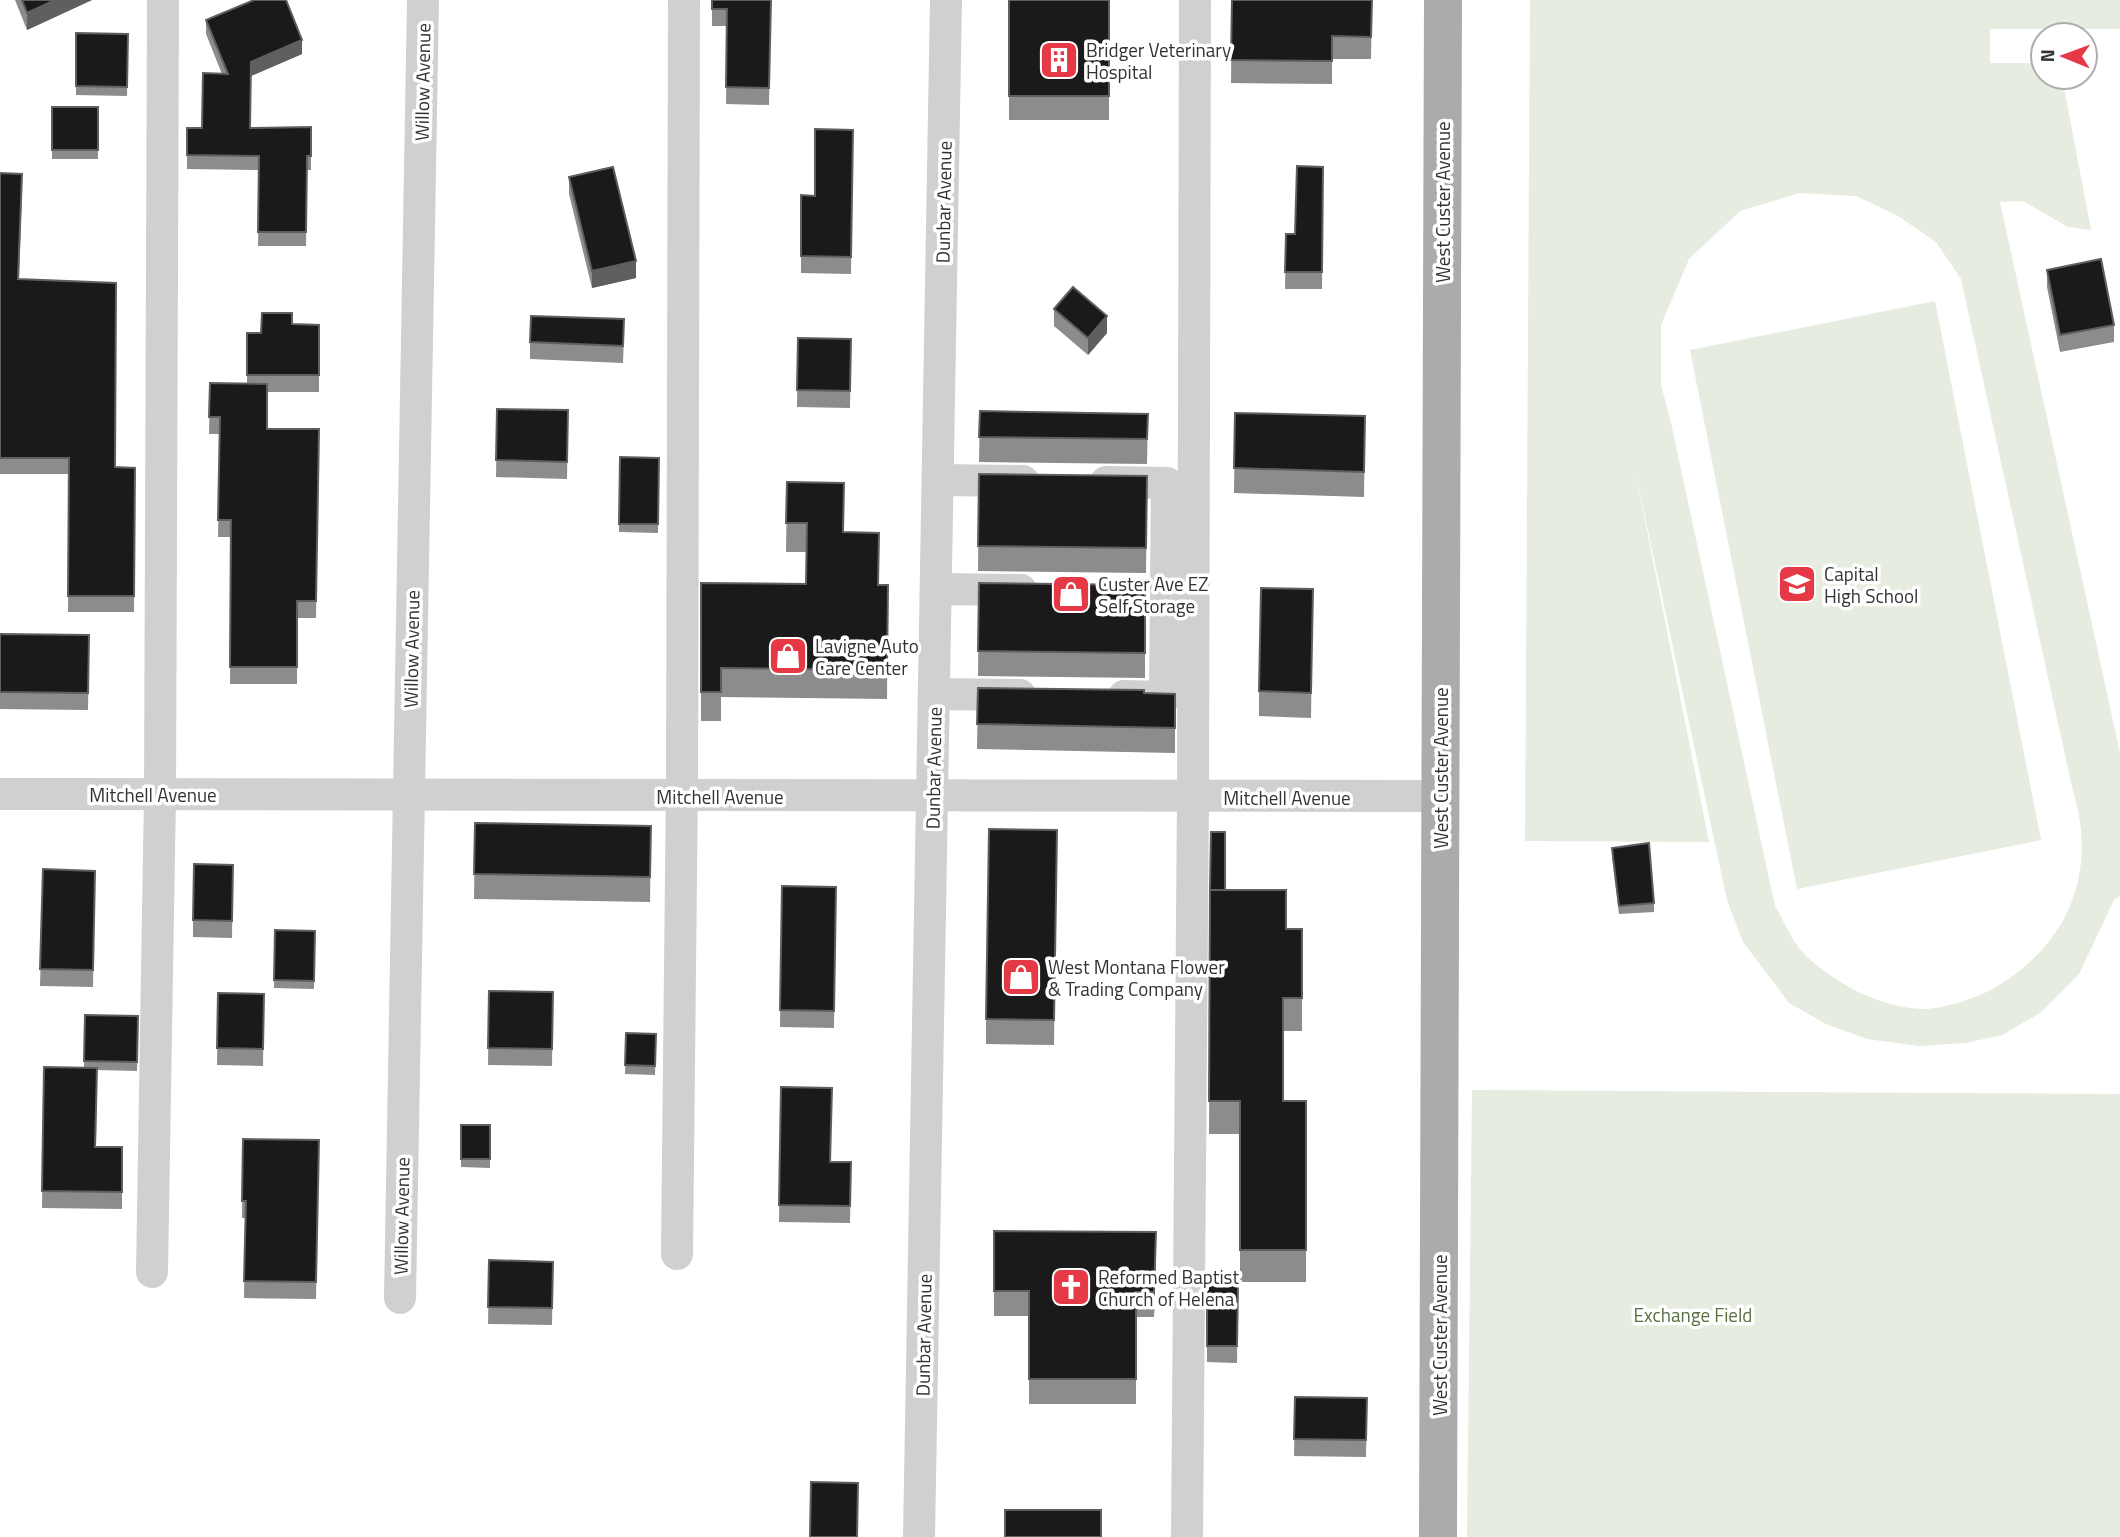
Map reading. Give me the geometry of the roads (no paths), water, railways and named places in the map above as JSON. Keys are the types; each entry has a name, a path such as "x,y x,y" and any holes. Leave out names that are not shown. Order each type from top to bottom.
{"main road":[{"name":"West Custer Avenue","path":"1438,1537 1443,0"}],"street":[{"path":"152,1272 160,794 163,0"},
{"name":"Willow Avenue","path":"400,1298 423,0"},
{"path":"677,1254 682,796 684,0"},
{"name":"Dunbar Avenue","path":"919,1537 946,0"},
{"path":"1188,1537 1194,797 1195,0"},
{"path":"938,480 1167,483 1152,592 1165,697 1097,696"},
{"path":"936,589 1044,590"},
{"path":"934,694 1043,695"},
{"name":"Mitchell Avenue","path":"0,794 1440,796"}],"place":[{"name":"Bridger Veterinary Hospital","path":"1059,60"},
{"name":"Capital High School","path":"1797,584"},
{"name":"Custer Ave EZ Self Storage","path":"1071,594"},
{"name":"Lavigne Auto Care Center","path":"788,656"},
{"name":"West Montana Flower & Trading Company","path":"1021,977"},
{"name":"Reformed Baptist Church of Helena","path":"1071,1287"}],"park label":[{"name":"Exchange Field","path":"1693,1314"}]}
